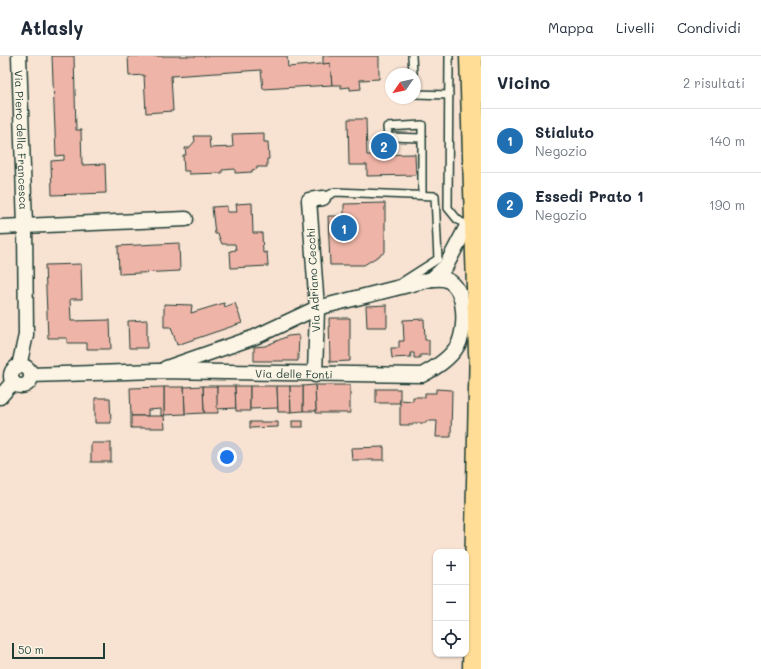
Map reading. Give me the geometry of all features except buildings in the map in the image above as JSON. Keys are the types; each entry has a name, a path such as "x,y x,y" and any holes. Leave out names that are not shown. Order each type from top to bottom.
{"highway":[{"path":"471,56 472,224 481,348 474,669"}],"street":[{"name":"Via Piero della Francesca","path":"18,56 25,225 26,335 19,366"},
{"name":"Via Adriano Cecchi","path":"315,375 317,308 309,200 323,198"},
{"name":"Via Piero della Francesca","path":"0,227 186,219"},
{"path":"157,371 255,338 317,308 394,287 432,279 446,266 472,224"},
{"name":"Via delle Fonti","path":"31,375 157,371 315,375 422,375 441,364 458,345 464,318 461,298 456,286 446,279 432,279"},
{"path":"19,366 27,368 31,375 30,380 25,385 18,386 13,382 11,373 19,366"},
{"path":"0,397 13,382"}],"lane":[{"path":"412,56 413,68"},
{"path":"449,56 448,208 457,219 472,224"},
{"path":"421,94 449,95"},
{"path":"422,138 388,137 387,127 422,125 422,138 422,194"},
{"path":"323,198 335,192 422,194 435,196 438,260 394,287"}],"place":[{"name":"Essedi Prato 1","path":"384,146"},
{"name":"Stialuto","path":"344,228"}]}
